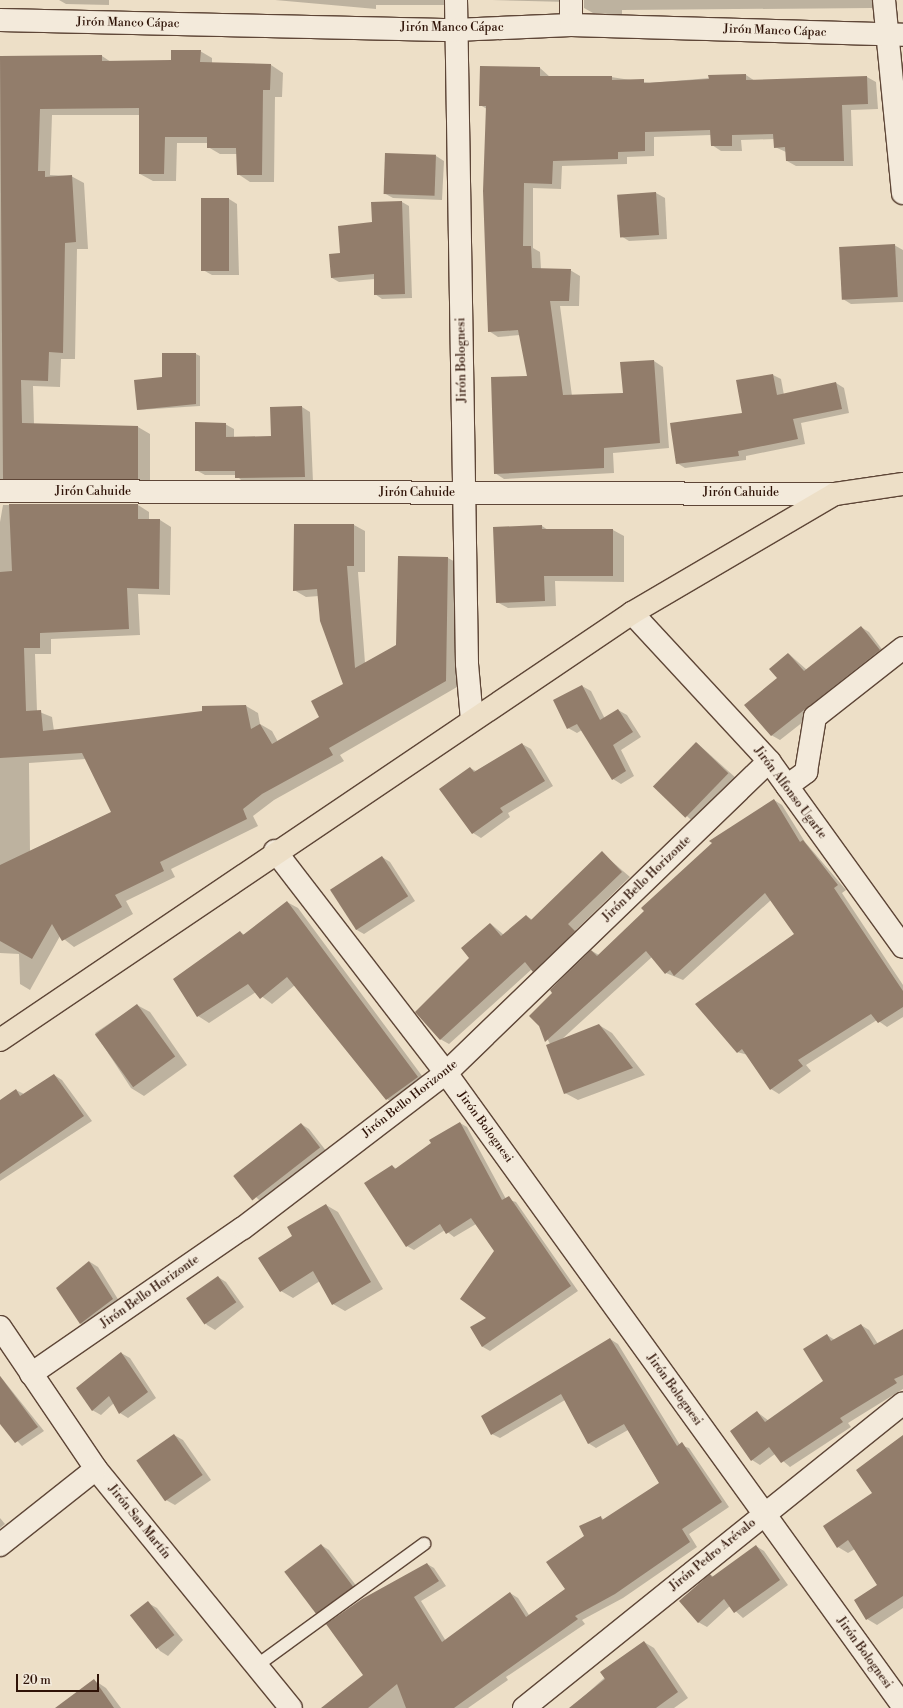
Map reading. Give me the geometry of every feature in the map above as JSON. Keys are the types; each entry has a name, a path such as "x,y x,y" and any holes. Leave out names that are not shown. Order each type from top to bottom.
{"highway":[{"path":"0,1040 275,851 632,613 834,494 903,484"}],"street":[{"name":"Jirón Bolognesi","path":"456,0 455,30 467,664 472,720"},
{"path":"571,0 571,26"},
{"path":"884,0 895,35 903,193"},
{"name":"Jirón Manco Cápac","path":"0,20 455,30 571,26 895,35"},
{"name":"Jirón Cahuide","path":"0,491 834,494"},
{"name":"Jirón Alfonso Ugarte","path":"632,613 769,762 903,947"},
{"path":"787,786 806,772 815,717 903,648"},
{"name":"Jirón Bello Horizonte","path":"31,1374 243,1228 446,1073 769,762"},
{"name":"Jirón Bolognesi","path":"275,851 446,1073 763,1515 903,1706"},
{"name":"Jirón San Martín","path":"0,1327 96,1469 291,1708"},
{"name":"Jirón Pedro Arévalo","path":"524,1708 903,1402"},
{"path":"0,1545 96,1469"}],"lane":[{"path":"256,1666 424,1544"}],"building":[{"path":"171,50 201,50 200,62 271,64 270,90 263,90 262,175 237,175 236,148 207,148 207,137 165,137 164,174 139,174 139,108 40,109 38,171 45,171 45,177 72,175 76,242 65,243 63,353 49,352 48,381 21,380 22,423 138,426 138,479 3,479 0,56 102,55 102,61 171,60"},
{"path":"480,66 540,67 540,76 612,76 612,80 644,79 644,83 709,79 708,75 746,74 746,80 867,76 868,104 842,105 844,161 786,161 785,147 774,148 773,134 732,135 732,146 711,146 710,130 645,132 645,151 618,152 618,159 553,161 552,184 524,183 523,246 531,246 532,268 571,269 569,301 550,301 563,395 623,393 620,362 654,360 660,443 604,448 604,468 494,474 491,377 527,376 518,330 488,332 483,191 486,106 479,106"},
{"path":"385,153 436,155 435,196 384,194"},
{"path":"656,192 659,235 620,238 617,195"},
{"path":"201,198 229,198 229,271 201,271"},
{"path":"402,201 405,294 374,295 374,274 331,278 329,254 340,253 338,226 372,222 371,202"},
{"path":"895,244 898,297 842,300 839,247"},
{"path":"162,353 196,353 196,404 137,410 134,380 162,377"},
{"path":"773,374 777,395 836,382 842,409 793,419 798,439 738,451 739,456 676,464 670,423 742,413 736,380"},
{"path":"302,406 305,477 235,478 235,471 195,471 195,422 226,423 226,437 271,436 270,407"},
{"path":"9,504 138,504 138,519 160,519 159,589 127,588 129,629 40,633 40,648 24,648 26,711 41,710 43,731 202,711 202,706 246,705 251,729 260,724 272,744 319,717 311,701 343,684 320,621 317,589 293,591 294,524 354,524 354,566 347,566 355,668 396,645 398,556 448,557 446,681 329,748 333,755 262,794 243,809 247,819 160,862 164,871 115,895 122,907 62,941 52,924 32,959 0,941 0,865 111,812 82,753 0,758 0,572 12,571"},
{"path":"542,525 542,529 613,529 613,576 544,576 545,601 496,603 493,527"},
{"path":"861,626 880,650 771,736 744,705 777,678 769,669 788,653 804,671"},
{"path":"582,685 600,720 618,709 633,732 613,745 626,771 612,780 577,724 567,729 553,700"},
{"path":"696,742 728,773 685,818 653,787"},
{"path":"522,743 545,781 500,808 503,812 472,834 439,789 470,767 474,772"},
{"path":"774,799 800,842 803,840 838,885 834,888 903,991 903,1007 878,1023 871,1014 798,1060 803,1066 770,1090 742,1049 737,1053 695,1004 794,934 765,893 674,976 670,970 665,974 646,951 545,1042 539,1026 529,1016 552,993 550,990 591,950 597,956 644,911 641,908 712,843 709,841"},
{"path":"602,851 622,872 568,924 575,931 533,972 525,962 440,1040 415,1012 469,958 461,948 490,923 501,936 526,915 531,920"},
{"path":"382,856 408,896 356,930 330,890"},
{"path":"287,901 418,1077 386,1100 287,977 260,999 248,984 197,1017 173,979 240,931 243,935"},
{"path":"137,1004 175,1057 133,1087 95,1035"},
{"path":"599,1024 633,1068 564,1094 546,1045"},
{"path":"54,1074 84,1116 0,1174 0,1100 16,1089 20,1096"},
{"path":"460,1122 502,1200 509,1196 571,1286 482,1347 470,1327 486,1318 460,1299 494,1251 471,1218 446,1234 440,1224 406,1247 364,1183 392,1165 395,1169 431,1143 429,1140"},
{"path":"301,1123 320,1147 252,1200 233,1176"},
{"path":"326,1204 371,1282 332,1305 313,1271 280,1292 258,1258 292,1236 287,1227"},
{"path":"89,1261 113,1299 80,1324 56,1288"},
{"path":"218,1276 236,1302 204,1325 186,1298"},
{"path":"861,1324 874,1345 903,1329 903,1375 894,1379 897,1383 840,1418 843,1422 781,1463 769,1447 751,1461 730,1431 757,1411 765,1422 823,1381 803,1349 827,1334 831,1341"},
{"path":"610,1338 677,1446 682,1442 722,1502 682,1529 690,1542 615,1594 575,1616 578,1619 454,1708 406,1708 397,1684 368,1708 321,1708 363,1675 326,1624 362,1599 427,1563 439,1581 414,1597 442,1642 510,1592 526,1617 565,1589 546,1562 584,1536 579,1526 601,1516 602,1520 659,1483 624,1424 588,1444 561,1394 491,1435 481,1416"},
{"path":"121,1352 148,1392 119,1414 109,1396 92,1411 76,1388"},
{"path":"0,1376 38,1427 15,1443 0,1424"},
{"path":"174,1434 203,1475 165,1501 136,1460"},
{"path":"903,1435 903,1596 866,1620 854,1600 877,1585 848,1540 837,1548 823,1526 872,1493 856,1470"},
{"path":"321,1544 353,1587 317,1615 284,1572"},
{"path":"756,1545 780,1580 734,1613 724,1599 698,1623 679,1601 710,1574 712,1577"},
{"path":"148,1601 174,1635 156,1649 130,1615"},
{"path":"644,1641 678,1692 656,1708 569,1708 605,1679 600,1672"},
{"path":"94,1679 114,1708 55,1708"}]}
